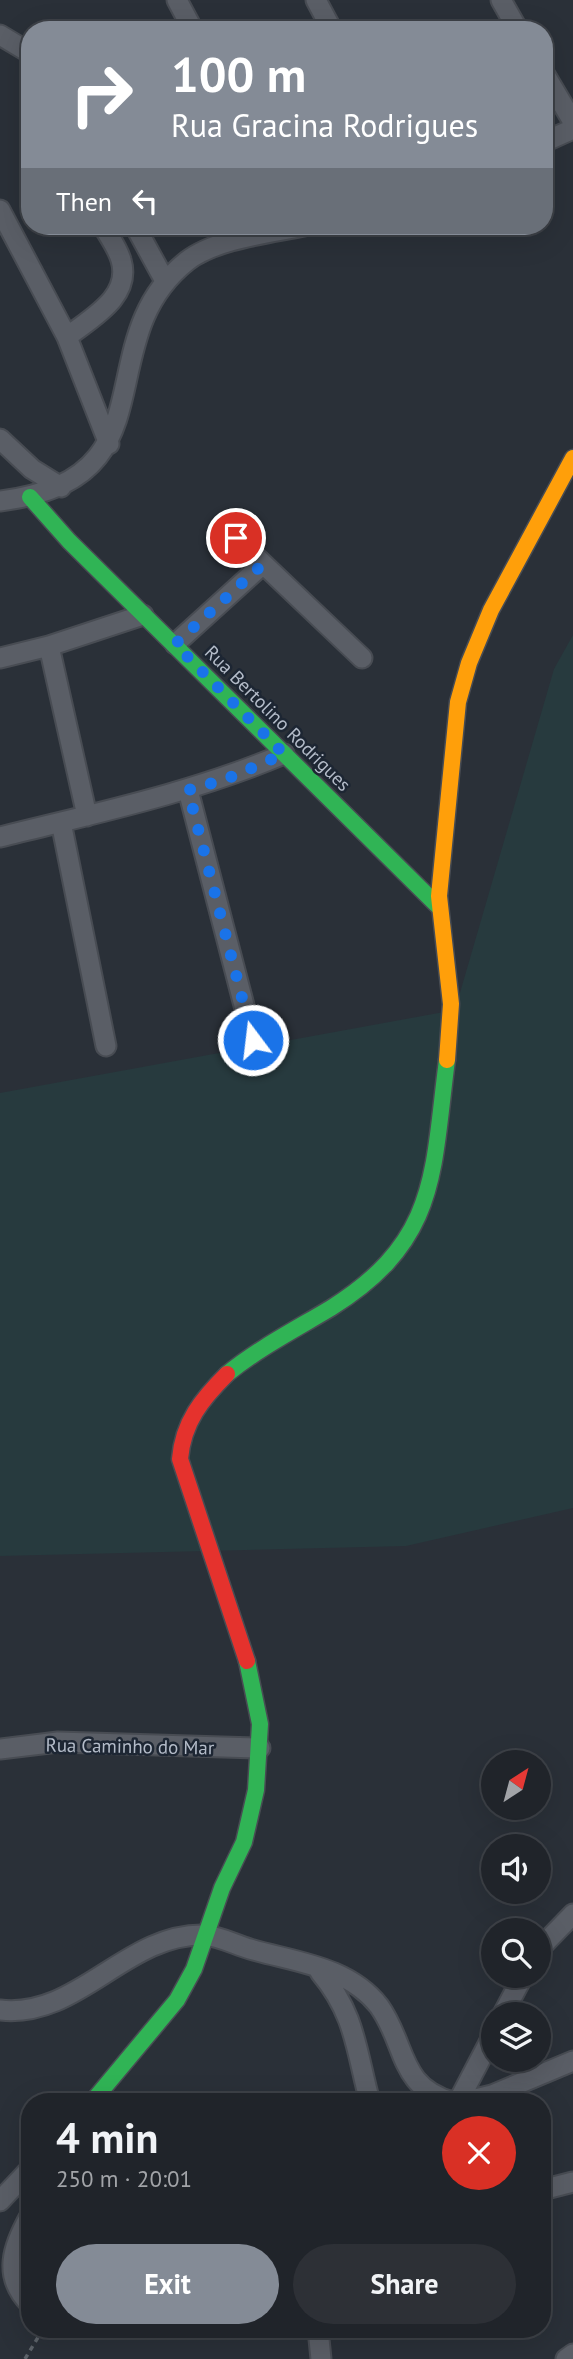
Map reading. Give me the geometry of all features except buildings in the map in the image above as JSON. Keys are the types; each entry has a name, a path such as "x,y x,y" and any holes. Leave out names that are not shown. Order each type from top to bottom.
{"street":[{"path":"177,0 189,21"},
{"path":"316,0 327,21"},
{"path":"501,0 514,21"},
{"path":"0,35 21,48"},
{"path":"553,89 573,122"},
{"path":"553,138 573,129"},
{"path":"0,210 67,337 109,444"},
{"path":"67,337 110,303 120,290 121,261 108,235"},
{"path":"140,235 165,281"},
{"path":"0,500 30,497 61,487 81,475 109,444 136,341 165,281 189,260 208,249 265,235"},
{"path":"0,439 32,469 61,487"},
{"path":"101,2093 177,2000 194,1969 222,1888 244,1842 256,1790 260,1724 248,1663 180,1459 183,1432 196,1409 223,1377 262,1348 325,1314 374,1278 403,1247 420,1217 431,1177 449,1045 451,1003 439,907 456,708 469,662 504,588 573,458"},
{"name":"Rua Bertolino Rodrigues","path":"30,497 143,615 439,907"},
{"path":"236,538 362,658"},
{"path":"175,644 262,565"},
{"path":"0,658 49,646 143,615"},
{"path":"49,646 87,816"},
{"path":"0,837 226,779 284,754"},
{"path":"188,790 253,1040"},
{"path":"61,822 107,1046"},
{"name":"Rua Caminho do Mar","path":"0,1749 58,1742 260,1748"},
{"path":"551,1937 573,1914"},
{"path":"0,2010 23,2013 52,2004 122,1960 166,1939 206,1935 253,1950 313,1963 360,1989 378,2006 413,2077 428,2093"},
{"path":"313,1963 334,1989 355,2030 368,2093"},
{"path":"465,2093 481,2060"},
{"path":"497,2093 573,2062"},
{"path":"0,2202 21,2179"},
{"path":"551,2188 573,2182"},
{"path":"21,2232 13,2247 12,2266 16,2285 21,2292"},
{"path":"319,2338 321,2359"},
{"path":"566,2359 573,2354"}],"path":[{"path":"25,2359 38,2338"}],"green space":[{"path":"573,635 573,1508 406,1546 0,1556 0,1093 455,1010 554,669"}],"traffic: fast":[{"path":"30,497 69,541 439,907"},
{"path":"227,1374 265,1347 331,1308 366,1282 393,1257 411,1230 424,1201 438,1137 447,1060"},
{"path":"100,2093 177,2000 194,1969 222,1888 244,1842 256,1790 260,1724 247,1661"}],"traffic: slow":[{"path":"447,1060 451,1004 439,896 458,702 469,663 491,610 573,458"}],"traffic: jam":[{"path":"227,1374 195,1412 185,1434 180,1459 247,1661"}],"route":[{"path":"236,538 262,565 175,644 284,754 226,779 188,790 253,1040"}]}
